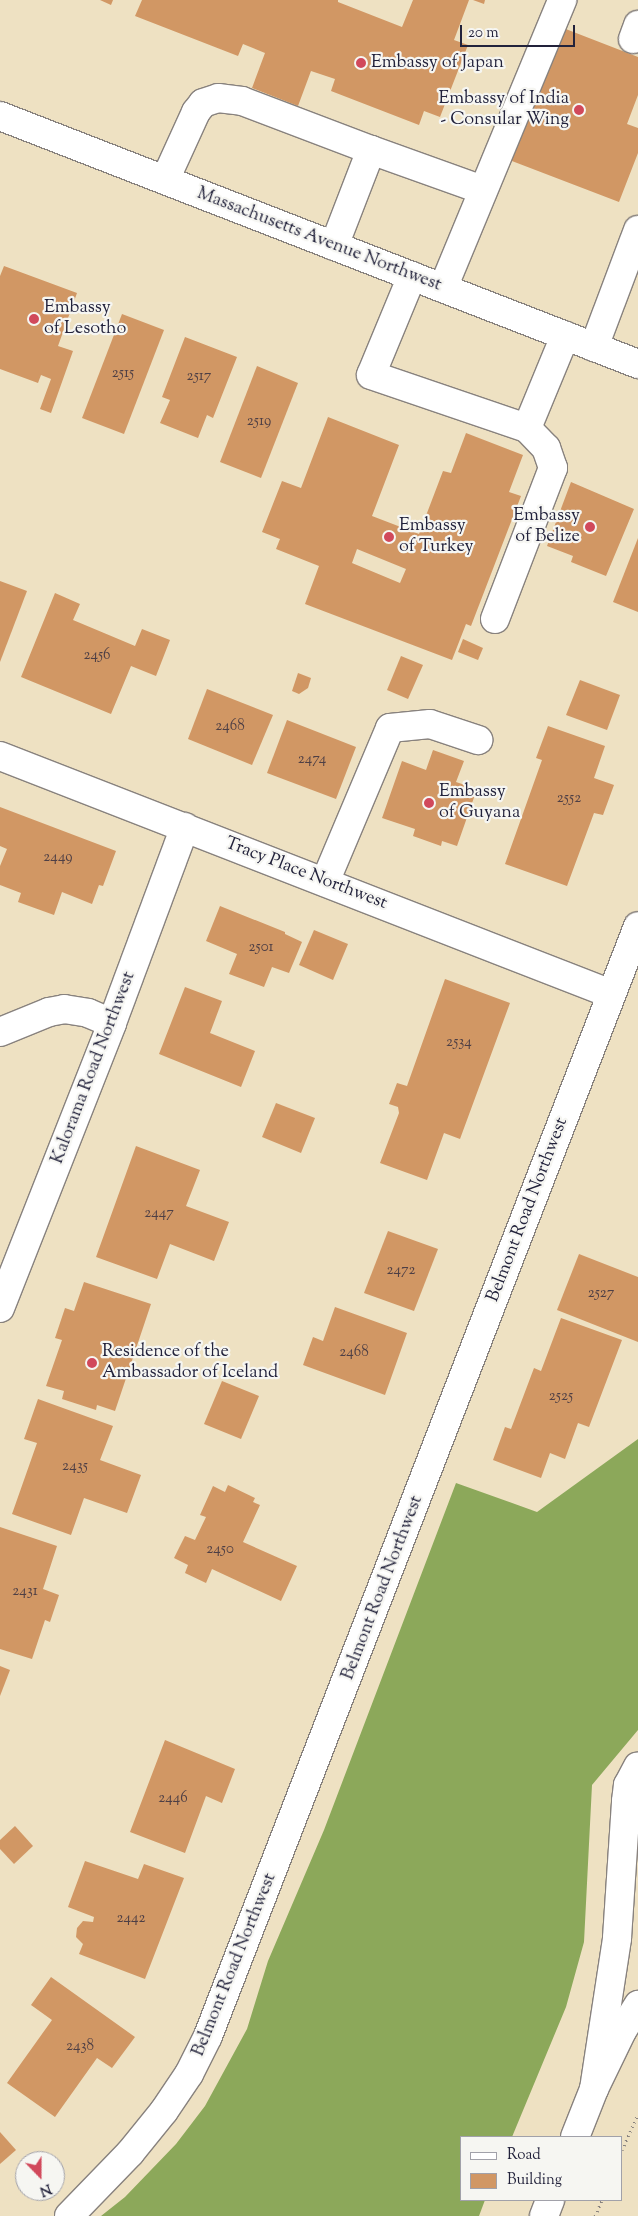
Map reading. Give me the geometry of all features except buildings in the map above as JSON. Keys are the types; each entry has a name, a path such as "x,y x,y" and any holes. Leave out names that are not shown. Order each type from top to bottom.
{"street":[{"path":"443,288 562,0"},
{"path":"165,180 196,112 202,103 218,98 242,100 371,150 483,190"},
{"name":"Massachusetts Avenue Northwest","path":"0,116 638,364"},
{"path":"334,246 371,150"},
{"path":"594,347 638,230"},
{"path":"412,276 371,376 526,428 546,448 553,468 495,619"},
{"path":"526,428 565,336"},
{"path":"325,882 390,728 430,724 478,740"},
{"name":"Tracy Place Northwest","path":"0,756 611,994"},
{"name":"Kalorama Road Northwest","path":"0,1308 112,1023 185,827"},
{"name":"Belmont Road Northwest","path":"69,2216 130,2153 164,2111 189,2074 208,2036 638,926"},
{"path":"0,1032 49,1012 64,1009 88,1013 112,1023"},
{"path":"594,2089 617,1938 628,1785 638,1766"},
{"path":"575,2136 594,2089 622,2031 638,2005"},
{"path":"544,2216 550,2201"}],"path":[{"path":"623,2148 638,2114"},
{"path":"595,2216 602,2201"}],"green space":[{"path":"638,1439 638,1730 592,1785 584,1942 566,2007 512,2136 460,2136 460,2201 485,2201 479,2216 101,2216 125,2197 176,2144 205,2106 247,2029 268,1961 324,1830 456,1483 537,1512"}],"place":[{"name":"Embassy of Japan","path":"361,63"},
{"name":"Embassy of India - Consular Wing","path":"579,110"},
{"name":"Embassy of Lesotho","path":"34,319"},
{"name":"Embassy of Belize","path":"590,527"},
{"name":"Embassy of Turkey","path":"389,537"},
{"name":"Embassy of Guyana","path":"429,803"},
{"name":"Residence of the Ambassador of Iceland","path":"92,1363"}]}
